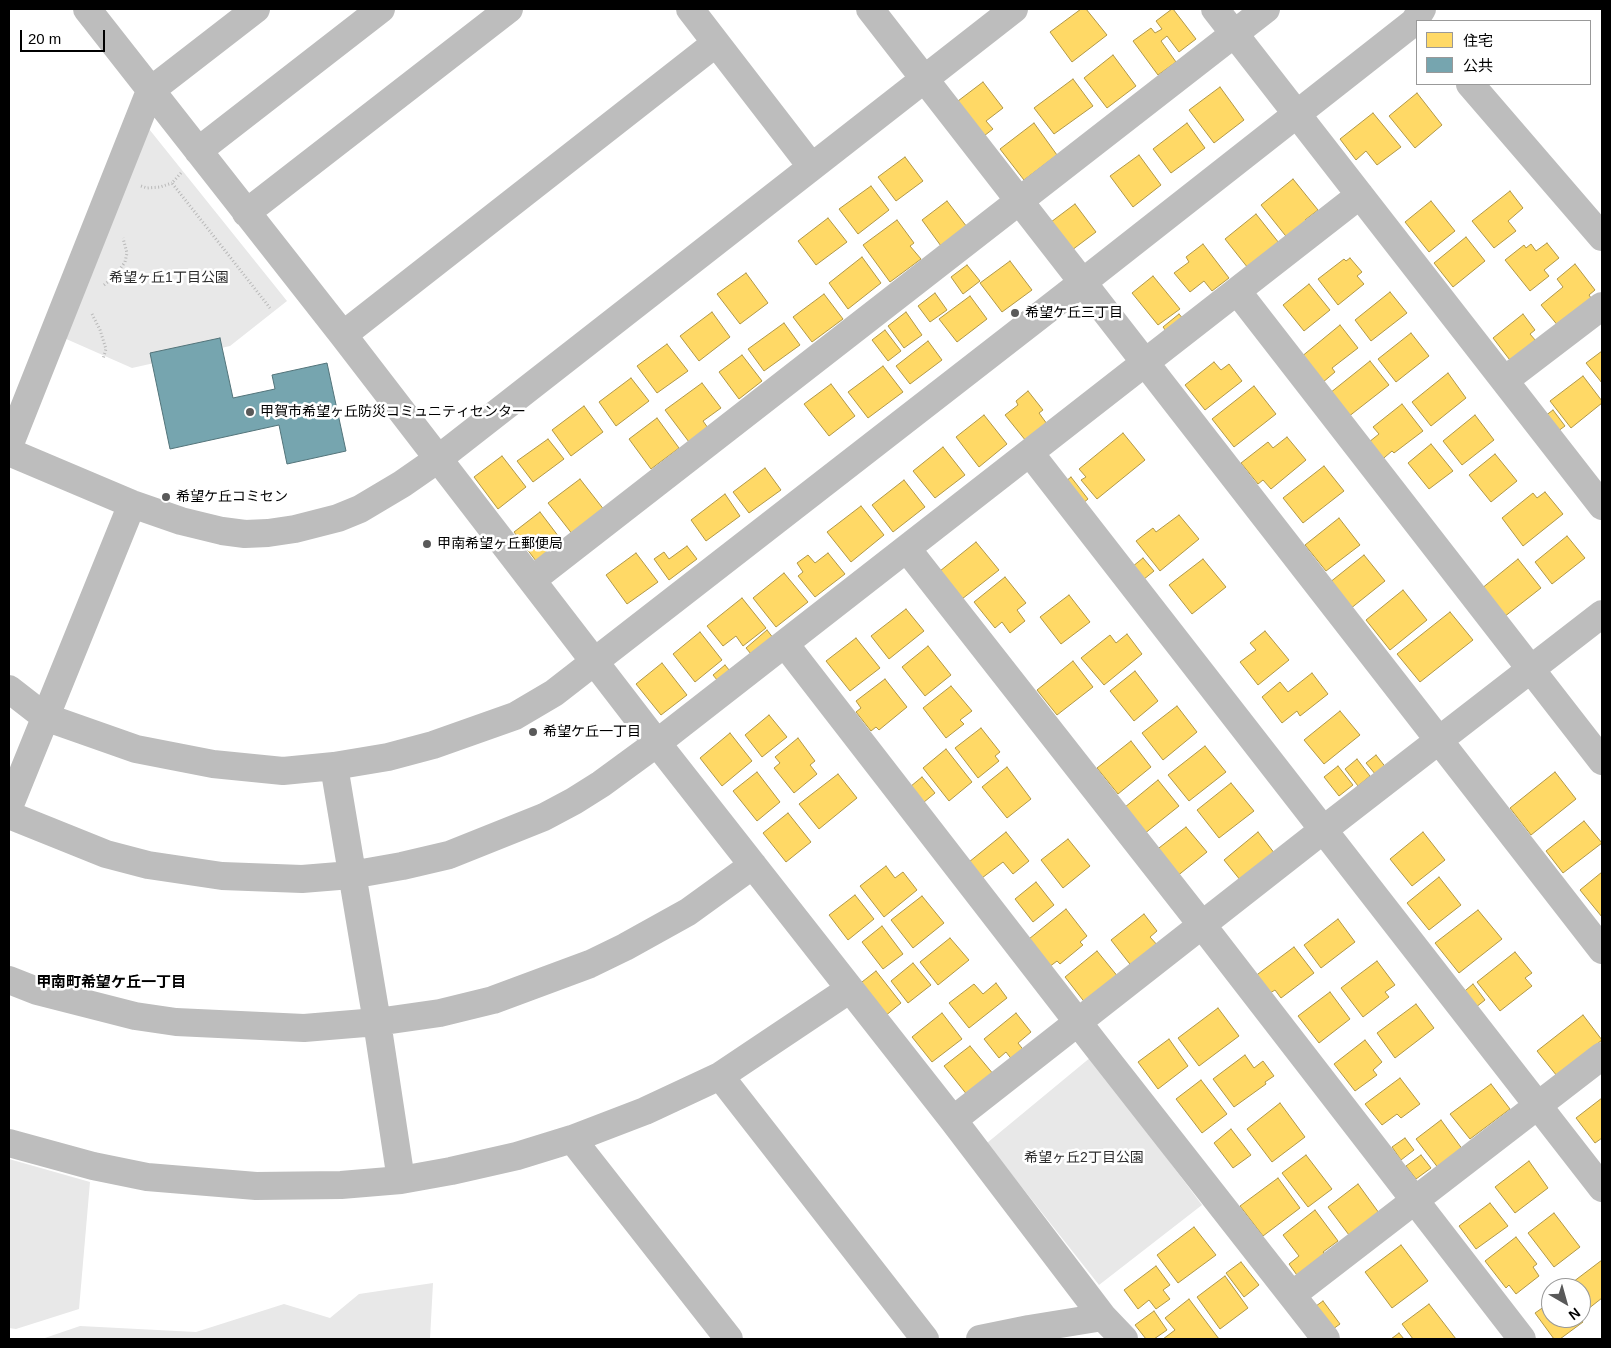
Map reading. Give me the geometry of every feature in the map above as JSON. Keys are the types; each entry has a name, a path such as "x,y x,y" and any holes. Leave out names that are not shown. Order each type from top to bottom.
{"street":[{"path":"87,9 343,335 657,743 953,1120 1103,1317 1124,1339"},
{"path":"9,446 150,91 256,9"},
{"path":"198,151 381,9"},
{"path":"246,213 509,9"},
{"path":"690,9 811,166"},
{"path":"870,9 1602,950"},
{"path":"9,452 132,504 181,522 245,534 268,533 315,525 360,509 402,484 438,459 1014,9"},
{"path":"1215,9 1602,506"},
{"path":"532,580 1266,9"},
{"path":"9,689 45,717 136,750 237,766 283,771 334,766 388,757 433,745 515,716 554,693 1416,21"},
{"path":"343,335 716,42"},
{"path":"1471,85 1602,236"},
{"path":"9,815 106,854 156,866 222,876 302,879 351,875 448,855 544,817 601,784 657,743 1360,195"},
{"path":"1237,291 1602,761"},
{"path":"1505,380 1602,306"},
{"path":"1030,453 1602,1188"},
{"path":"9,807 132,504"},
{"path":"907,549 1202,924 1522,1339"},
{"path":"953,1120 1602,614"},
{"path":"785,644 1326,1339"},
{"path":"334,766 377,1022 401,1180"},
{"path":"9,980 37,991 135,1016 176,1022 304,1028 377,1022 440,1013 493,1000 590,964 688,912 753,865"},
{"path":"9,1143 93,1166 147,1177 256,1186 341,1185 401,1180 451,1171 517,1156 572,1139 645,1111 720,1076 850,990"},
{"path":"1292,1295 1602,1056"},
{"path":"720,1076 925,1339"},
{"path":"572,1139 729,1339"},
{"path":"980,1339 1103,1317"}],"path":[{"path":"198,151 172,183 270,308"}],"green space":[{"name":"希望ヶ丘1丁目公園","path":"145,124 287,301 230,346 132,368 64,338"},
{"name":"希望ヶ丘2丁目公園","path":"1091,1057 1202,1205 1099,1285 987,1143"},
{"path":"9,1159 90,1182 79,1309 16,1329 9,1328"},
{"path":"433,1283 430,1339 42,1339 80,1326 196,1332 284,1304 330,1318 359,1294"}],"building: 住宅":[{"path":"1081,9 1086,9 1107,35 1072,62 1050,32"},
{"path":"1172,9 1196,39 1179,52 1167,36 1161,41 1176,62 1158,75 1133,41 1151,28 1155,33 1162,29 1156,21"},
{"path":"1113,55 1136,86 1107,108 1084,78"},
{"path":"1073,79 1093,106 1054,134 1034,108"},
{"path":"983,82 1003,108 986,121 993,129 980,139 954,104"},
{"path":"1220,87 1244,120 1214,143 1189,110"},
{"path":"1417,93 1442,125 1415,148 1389,116"},
{"path":"1373,113 1401,147 1377,165 1366,151 1356,160 1340,139"},
{"path":"1034,123 1057,155 1024,180 1000,149"},
{"path":"1187,123 1205,148 1171,173 1153,149"},
{"path":"1139,155 1161,185 1133,207 1110,176"},
{"path":"905,157 923,181 896,201 878,177"},
{"path":"1293,179 1318,210 1305,220 1309,224 1289,240 1261,205"},
{"path":"871,186 889,210 858,234 839,209"},
{"path":"1510,191 1523,208 1508,221 1516,231 1494,248 1472,221"},
{"path":"947,201 967,227 941,246 922,220"},
{"path":"1431,201 1455,231 1429,252 1405,222"},
{"path":"1075,204 1096,232 1068,253 1047,225"},
{"path":"1256,214 1279,243 1248,268 1225,239"},
{"path":"828,218 847,242 816,265 798,241"},
{"path":"897,220 914,243 910,246 921,259 890,282 863,245"},
{"path":"1466,237 1485,261 1453,287 1434,263"},
{"path":"1547,243 1559,258 1544,270 1549,276 1530,291 1505,260 1524,245 1526,248 1531,244 1536,251"},
{"path":"1203,244 1229,278 1212,291 1204,281 1190,292 1174,273 1189,262 1186,257"},
{"path":"862,257 881,283 848,309 829,283"},
{"path":"1350,258 1362,272 1357,276 1364,284 1338,305 1318,279 1344,259 1346,261"},
{"path":"1010,261 1032,290 1002,312 980,283"},
{"path":"1575,264 1595,290 1589,295 1593,301 1559,327 1541,305 1563,287 1557,279"},
{"path":"967,265 980,281 963,294 951,277"},
{"path":"746,273 768,303 740,324 717,294"},
{"path":"1153,276 1180,309 1158,325 1132,293"},
{"path":"1309,284 1330,310 1304,331 1283,305"},
{"path":"1390,292 1407,313 1371,341 1355,320"},
{"path":"935,293 947,310 930,322 918,306"},
{"path":"824,294 843,319 812,342 793,317"},
{"path":"970,296 987,319 957,342 939,319"},
{"path":"712,312 730,337 699,361 680,336"},
{"path":"906,312 922,335 904,348 888,326"},
{"path":"1179,314 1186,322 1169,335 1163,327"},
{"path":"1523,314 1535,330 1530,334 1542,348 1516,368 1493,338"},
{"path":"784,323 800,345 764,371 748,349"},
{"path":"1340,325 1358,348 1332,368 1335,372 1316,388 1295,362"},
{"path":"885,330 901,351 888,361 872,340"},
{"path":"1411,333 1429,356 1396,382 1378,359"},
{"path":"928,341 942,360 910,384 896,366"},
{"path":"667,344 688,371 657,393 637,366"},
{"path":"1602,351 1602,383 1586,363"},
{"path":"742,355 762,381 739,399 719,372"},
{"path":"1370,361 1389,385 1348,417 1330,393"},
{"path":"1214,362 1221,370 1229,364 1242,381 1205,410 1185,385"},
{"path":"883,366 903,392 868,418 848,392"},
{"path":"1448,373 1466,398 1431,426 1412,402"},
{"path":"1583,376 1602,403 1571,428 1550,401"},
{"path":"631,378 649,401 616,426 599,402"},
{"path":"702,383 721,408 703,421 708,428 689,442 665,410"},
{"path":"831,384 855,416 829,436 804,404"},
{"path":"1254,386 1276,414 1234,447 1212,419"},
{"path":"1028,391 1043,410 1039,413 1047,424 1026,441 1005,415 1018,405 1016,401"},
{"path":"1402,404 1423,431 1394,453 1392,451 1378,463 1364,446 1379,434 1373,427"},
{"path":"584,406 603,432 571,456 552,430"},
{"path":"1553,410 1565,426 1550,437 1537,422"},
{"path":"984,415 1007,444 979,467 956,437"},
{"path":"1475,415 1494,440 1462,465 1443,441"},
{"path":"657,418 679,448 651,469 629,439"},
{"path":"1123,433 1145,460 1097,499 1081,480 1086,477 1079,469"},
{"path":"1287,437 1306,460 1271,489 1263,480 1258,484 1241,463 1268,442 1273,448"},
{"path":"548,439 564,459 533,482 517,461"},
{"path":"1431,444 1453,471 1429,489 1408,463"},
{"path":"943,447 965,475 935,498 913,471"},
{"path":"1495,454 1517,481 1491,502 1469,475"},
{"path":"502,456 526,487 498,509 474,477"},
{"path":"1324,466 1344,491 1303,523 1283,498"},
{"path":"765,468 781,490 749,513 733,492"},
{"path":"1071,477 1088,499 1077,508 1060,486"},
{"path":"580,479 605,511 573,535 548,503"},
{"path":"904,480 925,507 893,532 872,505"},
{"path":"1545,492 1563,514 1523,546 1502,518 1533,493 1537,498"},
{"path":"725,494 740,516 706,541 691,520"},
{"path":"861,506 884,535 851,562 827,532"},
{"path":"540,512 562,541 536,561 514,532"},
{"path":"1179,515 1199,539 1160,571 1136,541 1153,528 1156,532"},
{"path":"1339,518 1360,545 1326,571 1305,545"},
{"path":"1567,536 1585,558 1552,584 1535,562"},
{"path":"976,542 999,570 962,599 940,571"},
{"path":"687,546 697,559 669,580 654,559 664,552 669,559"},
{"path":"636,553 658,582 627,604 606,575"},
{"path":"828,553 845,574 815,597 798,576 803,572 797,563 808,555 815,563"},
{"path":"1364,555 1385,581 1350,609 1329,583"},
{"path":"1143,558 1154,571 1138,584 1127,571"},
{"path":"1203,559 1226,587 1192,614 1169,585"},
{"path":"1518,559 1541,588 1504,617 1481,589"},
{"path":"784,573 808,602 776,627 753,598"},
{"path":"1005,577 1026,603 1017,610 1025,621 1010,633 1002,622 995,628 974,602"},
{"path":"1403,590 1427,620 1390,650 1366,620"},
{"path":"1069,595 1090,622 1061,644 1040,617"},
{"path":"742,598 766,628 743,646 736,636 723,646 707,626"},
{"path":"906,609 924,631 889,659 871,636"},
{"path":"1450,612 1473,640 1420,682 1397,654"},
{"path":"767,630 777,643 756,660 746,648"},
{"path":"1265,631 1289,660 1258,685 1240,662 1256,650 1250,643"},
{"path":"700,632 722,660 695,682 673,654"},
{"path":"1127,634 1142,654 1104,685 1081,658 1110,635 1116,643"},
{"path":"856,638 880,668 850,691 826,661"},
{"path":"928,646 951,675 925,696 902,667"},
{"path":"1073,661 1093,687 1057,715 1037,690"},
{"path":"662,663 687,695 661,715 636,684"},
{"path":"725,665 734,676 722,686 713,675"},
{"path":"1135,671 1158,701 1134,721 1110,691"},
{"path":"1312,673 1328,694 1300,716 1297,711 1282,723 1262,697 1280,682 1288,692"},
{"path":"885,679 907,707 879,730 876,727 871,731 856,712 861,708 856,701"},
{"path":"951,686 972,711 960,720 964,724 946,738 923,708"},
{"path":"1177,706 1197,732 1163,760 1142,733"},
{"path":"1340,711 1360,735 1324,764 1304,740"},
{"path":"769,715 787,737 762,757 745,735"},
{"path":"981,728 1000,752 995,756 999,761 978,778 955,748"},
{"path":"730,733 752,761 722,786 700,758"},
{"path":"798,738 815,761 810,765 817,774 794,793 774,768 780,763 775,757"},
{"path":"1131,741 1151,767 1118,794 1097,768"},
{"path":"1205,746 1226,772 1189,801 1168,775"},
{"path":"946,749 972,782 949,801 923,768"},
{"path":"1376,755 1391,774 1381,781 1366,763"},
{"path":"1357,759 1370,776 1358,786 1345,769"},
{"path":"1338,766 1353,785 1339,796 1324,777"},
{"path":"1007,767 1031,799 1007,818 982,787"},
{"path":"757,772 780,802 757,821 733,791"},
{"path":"1555,772 1576,799 1531,835 1510,808"},
{"path":"838,774 857,798 819,829 799,804"},
{"path":"922,777 935,793 918,807 905,791"},
{"path":"1158,780 1179,806 1139,838 1119,812"},
{"path":"1231,783 1254,811 1219,838 1197,810"},
{"path":"788,813 811,842 786,862 763,833"},
{"path":"1584,821 1602,843 1563,873 1546,851"},
{"path":"1186,827 1207,852 1176,877 1155,851"},
{"path":"1006,832 1029,861 1013,874 1003,862 982,878 969,862"},
{"path":"1258,832 1275,854 1241,881 1224,860"},
{"path":"1423,832 1445,860 1412,886 1390,859"},
{"path":"1068,839 1090,866 1063,888 1041,860"},
{"path":"886,866 895,878 903,872 917,890 884,917 860,886"},
{"path":"1602,872 1602,917 1580,890"},
{"path":"1439,877 1461,905 1429,930 1407,903"},
{"path":"1036,882 1054,905 1033,922 1015,899"},
{"path":"855,895 874,919 848,940 829,915"},
{"path":"922,896 944,923 913,948 891,920"},
{"path":"1066,909 1087,936 1080,942 1083,945 1060,964 1057,961 1045,970 1024,943"},
{"path":"1478,910 1502,939 1459,973 1435,943"},
{"path":"1144,914 1157,931 1150,937 1159,947 1133,968 1111,940"},
{"path":"1338,919 1355,942 1321,968 1304,945"},
{"path":"882,926 903,954 883,969 862,942"},
{"path":"950,938 969,960 938,985 920,962"},
{"path":"1294,947 1314,973 1281,998 1275,990 1267,995 1254,977"},
{"path":"1097,951 1119,978 1086,1004 1065,977"},
{"path":"1515,952 1532,973 1525,978 1532,986 1500,1011 1477,982"},
{"path":"1377,961 1395,985 1385,992 1389,997 1363,1017 1341,988"},
{"path":"913,963 931,985 908,1003 891,981"},
{"path":"876,971 901,1003 879,1021 853,989"},
{"path":"996,983 1007,998 969,1028 949,1003 974,984 983,994"},
{"path":"1473,984 1485,1000 1471,1011 1459,996"},
{"path":"1330,992 1350,1019 1319,1043 1298,1016"},
{"path":"1416,1004 1434,1028 1395,1058 1377,1033"},
{"path":"1218,1008 1239,1036 1199,1066 1178,1038"},
{"path":"942,1013 962,1039 932,1062 912,1037"},
{"path":"1016,1013 1031,1032 1018,1043 1025,1052 1013,1061 1006,1052 999,1058 984,1039"},
{"path":"1583,1015 1602,1040 1557,1076 1537,1051"},
{"path":"1169,1039 1188,1066 1158,1089 1138,1062"},
{"path":"1365,1040 1382,1062 1373,1070 1377,1075 1355,1091 1334,1064"},
{"path":"970,1046 994,1075 968,1096 944,1066"},
{"path":"1245,1055 1254,1068 1263,1061 1274,1076 1234,1107 1213,1079"},
{"path":"1400,1078 1420,1104 1401,1118 1397,1114 1382,1125 1365,1104"},
{"path":"1201,1080 1227,1114 1202,1133 1176,1099"},
{"path":"1491,1084 1510,1109 1470,1139 1450,1114"},
{"path":"1602,1098 1602,1138 1595,1143 1576,1118"},
{"path":"1280,1103 1305,1137 1272,1162 1247,1129"},
{"path":"1441,1120 1463,1150 1439,1169 1416,1139"},
{"path":"1231,1129 1251,1155 1233,1168 1214,1143"},
{"path":"1405,1138 1414,1150 1401,1160 1392,1147"},
{"path":"1306,1155 1332,1189 1308,1207 1282,1173"},
{"path":"1421,1155 1431,1168 1416,1179 1406,1166"},
{"path":"1529,1161 1548,1188 1515,1213 1495,1187"},
{"path":"1278,1178 1300,1208 1263,1236 1240,1206"},
{"path":"1358,1184 1379,1213 1349,1235 1328,1207"},
{"path":"1490,1203 1508,1226 1476,1249 1459,1226"},
{"path":"1315,1210 1338,1241 1323,1252 1327,1257 1299,1278 1289,1264 1299,1256 1283,1235"},
{"path":"1554,1213 1580,1247 1554,1267 1528,1233"},
{"path":"1194,1227 1216,1255 1178,1283 1157,1255"},
{"path":"1516,1237 1537,1264 1533,1267 1539,1276 1516,1294 1509,1285 1506,1288 1485,1261"},
{"path":"1401,1245 1428,1281 1392,1308 1365,1272"},
{"path":"1602,1260 1602,1298 1591,1307 1591,1278 1578,1278"},
{"path":"1241,1262 1259,1285 1244,1297 1226,1273"},
{"path":"1156,1266 1170,1285 1163,1290 1170,1299 1156,1309 1149,1300 1138,1309 1124,1290"},
{"path":"1225,1276 1248,1308 1220,1329 1197,1297"},
{"path":"1189,1299 1219,1339 1163,1339 1175,1330 1165,1318"},
{"path":"1323,1301 1340,1324 1326,1334 1309,1311"},
{"path":"1429,1304 1456,1339 1413,1339 1402,1324"},
{"path":"1541,1309 1541,1321 1535,1313"},
{"path":"1154,1311 1167,1330 1154,1339 1146,1339 1135,1325"},
{"path":"1546,1328 1575,1328 1560,1339 1554,1339"},
{"path":"1399,1333 1404,1339 1391,1339"}],"building: 公共":[{"name":"甲賀市希望ヶ丘防災コミュニティセンター","path":"220,338 233,398 275,389 272,375 327,363 346,451 287,464 279,425 170,449 150,353"}],"place":[{"name":"希望ケ丘三丁目","path":"1015,313"},
{"name":"甲賀市希望ヶ丘防災コミュニティセンター","path":"250,412"},
{"name":"希望ケ丘コミセン","path":"166,497"},
{"name":"甲南希望ヶ丘郵便局","path":"427,544"},
{"name":"希望ケ丘一丁目","path":"533,732"}],"district":[{"name":"甲南町希望ケ丘一丁目","path":"111,983"}]}
